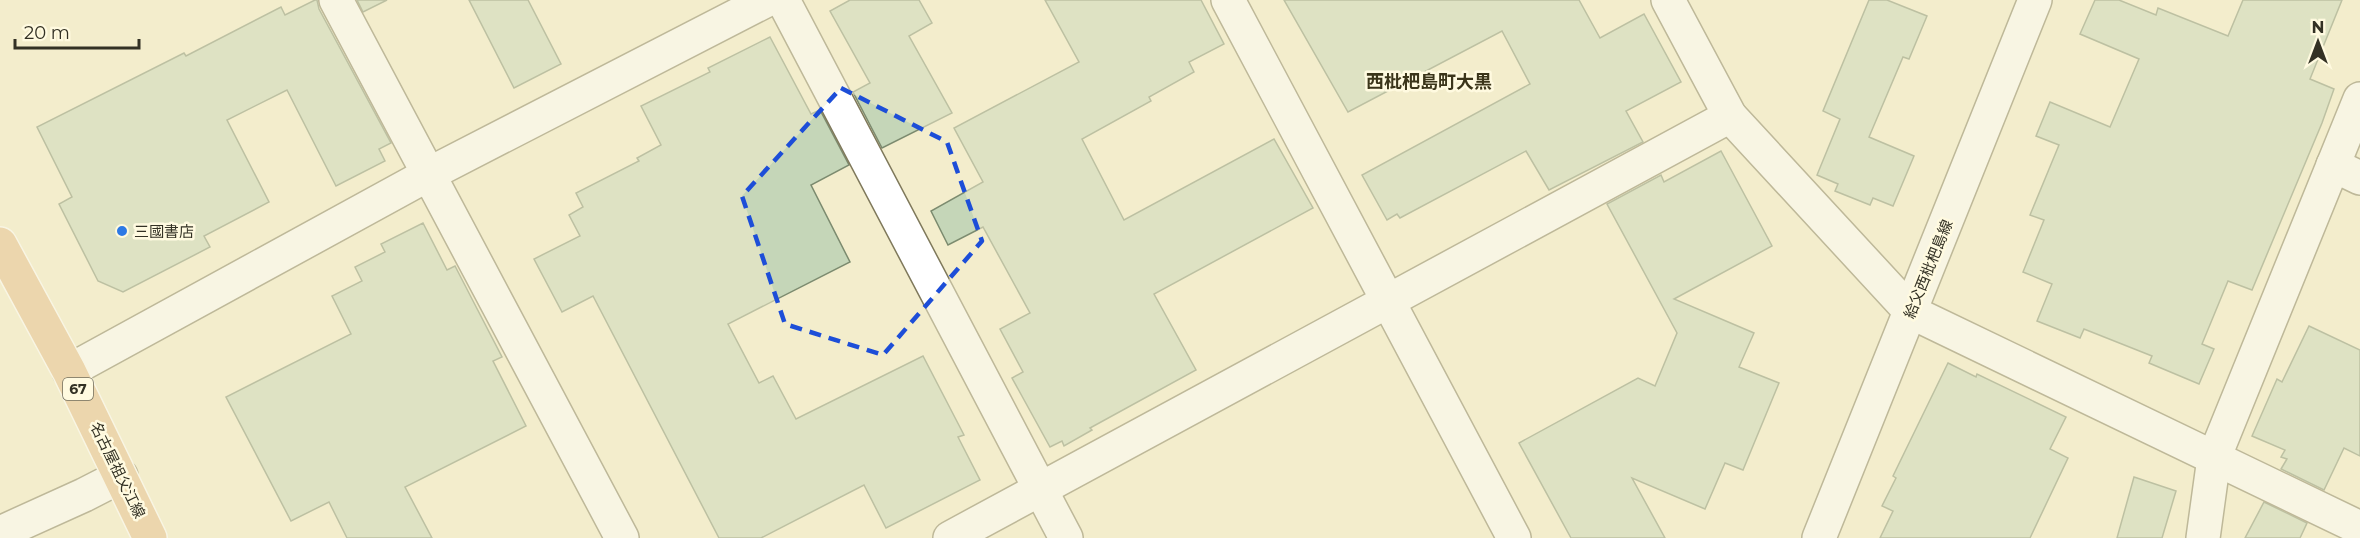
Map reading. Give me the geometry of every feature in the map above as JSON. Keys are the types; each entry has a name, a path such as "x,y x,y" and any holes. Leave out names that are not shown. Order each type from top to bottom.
{"main road":[{"name":"名古屋祖父江線","path":"0,244 69,371 150,538"}],"street":[{"path":"336,0 622,538"},
{"path":"69,371 429,174 767,0"},
{"path":"783,0 1066,538"},
{"path":"1228,0 1514,538"},
{"path":"1668,0 1730,116 1911,312 2360,528"},
{"name":"給父西枇杷島線","path":"1819,538 2035,0"},
{"path":"2203,538 2214,458 2347,171 2360,99"},
{"path":"950,538 1730,116"},
{"path":"0,533 121,476"}],"highlighted area":[{"path":"841,88 947,142 982,241 883,355 785,324 742,196"}],"building":[{"path":"315,0 391,143 379,149 385,161 336,186 287,90 227,120 269,202 204,236 210,247 123,292 98,281 59,204 72,197 37,127 184,53 186,56 281,7 285,15"},
{"path":"357,0 387,0 363,12"},
{"path":"469,0 528,0 561,64 514,88"},
{"path":"850,0 919,0 932,23 909,36 952,113 882,148 853,92 870,83 830,11"},
{"path":"1045,0 1201,0 1224,44 1189,62 1194,72 1149,97 1151,101 1082,139 1124,220 1274,139 1313,208 1154,294 1196,370 1090,428 1092,430 1064,446 1062,441 1050,447 1012,378 1023,372 1000,329 1030,313 983,227 948,245 931,211 983,182 954,128 1079,62"},
{"path":"1284,0 1579,0 1600,38 1644,14 1681,82 1626,111 1643,142 1549,190 1526,151 1400,218 1397,214 1387,220 1362,175 1530,84 1502,31 1348,112"},
{"path":"1869,0 1887,0 1927,16 1909,59 1903,57 1869,137 1914,156 1893,206 1873,198 1870,205 1835,191 1838,184 1817,175 1840,119 1823,111"},
{"path":"2095,0 2119,0 2156,15 2158,8 2228,36 2243,0 2342,0 2310,79 2334,89 2322,123 2252,290 2228,281 2202,344 2214,349 2199,384 2149,363 2152,356 2084,329 2080,338 2037,321 2052,284 2023,272 2044,220 2030,215 2059,145 2036,136 2050,102 2110,127 2139,59 2080,34"},
{"path":"770,37 811,114 820,110 849,165 811,185 850,262 728,324 759,383 773,376 796,419 923,356 964,435 958,437 980,480 886,528 864,485 761,538 719,538 593,296 562,312 534,259 580,236 569,215 583,207 576,193 639,161 637,158 661,145 641,106 710,72 708,68"},
{"path":"1721,151 1772,246 1674,299 1754,333 1739,367 1779,383 1743,470 1725,463 1705,509 1632,478 1665,538 1571,538 1519,443 1638,378 1655,386 1677,333 1607,204 1661,175 1664,182"},
{"path":"423,223 447,270 455,266 502,357 493,361 526,426 405,487 432,538 347,538 329,502 291,521 226,397 351,334 332,296 362,281 355,267 385,252 381,244"},
{"path":"2309,326 2360,350 2360,456 2344,448 2324,490 2281,469 2287,459 2281,457 2285,450 2252,436 2277,379 2282,382"},
{"path":"1948,363 1976,377 1977,374 2066,417 2050,449 2068,458 2030,538 1880,538 1893,511 1882,506 1896,478 1893,476"},
{"path":"2134,477 2176,491 2162,538 2117,538"},
{"path":"2264,502 2307,523 2300,538 2245,538"}],"place":[{"name":"三國書店","path":"122,231"}],"district":[{"name":"西枇杷島町大黒","path":"1429,82"}]}
